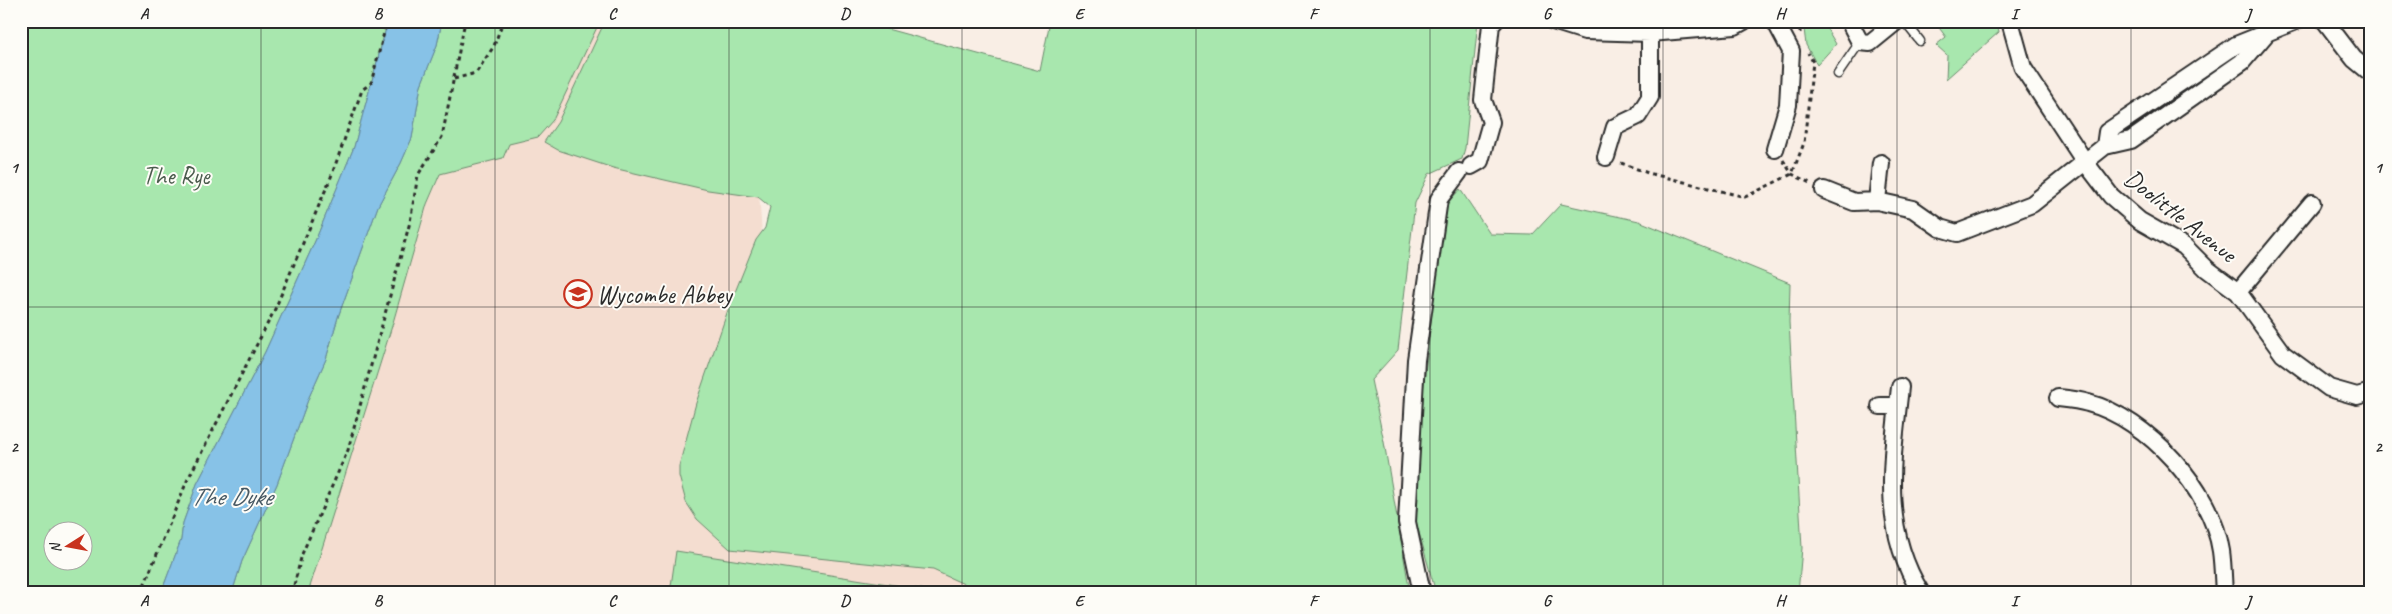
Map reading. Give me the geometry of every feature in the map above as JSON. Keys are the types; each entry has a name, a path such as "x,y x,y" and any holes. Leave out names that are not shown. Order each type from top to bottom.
{"street":[{"path":"1422,593 1407,522 1416,360 1439,199 1465,169 1480,161 1491,122 1483,100 1491,24 1495,21"},
{"path":"1564,22 1585,31 1650,33 1735,26 1744,21"},
{"path":"1775,21 1791,51 1788,105 1775,148"},
{"path":"1849,21 1860,42 1870,43 1897,21"},
{"name":"Doolittle Avenue","path":"2010,21 2023,68 2085,162 2111,196 2140,221 2184,246 2207,270 2238,292 2283,354 2329,388 2357,396 2371,392"},
{"path":"1824,190 1854,202 1876,201 1913,209 1940,228 1957,232 2032,204 2106,146 2107,132 2236,45 2296,21"},
{"path":"2325,21 2354,59 2371,73"},
{"path":"1606,157 1615,127 1638,116 1650,97 1650,33"},
{"path":"1876,201 1881,163"},
{"path":"2238,292 2312,203"},
{"path":"1900,387 1892,472 1894,523 1901,553 1922,593"},
{"path":"2058,398 2088,403 2124,418 2172,456 2205,501 2221,550 2224,593"},
{"path":"1880,406 1898,406"}],"lane":[{"path":"1904,21 1920,41"},
{"path":"1838,74 1860,42"}],"path":[{"path":"141,593 187,481 275,309 331,177 362,90 371,83 387,21"},
{"path":"292,593 302,554 348,450 410,222 418,175 442,137 465,21"},
{"path":"453,79 476,73 494,46 503,21"},
{"path":"1800,21 1800,34 1803,41"},
{"path":"1606,157 1648,172 1745,197 1792,174 1804,143 1813,62 1806,48"},
{"path":"1792,174 1824,190"}],"shaded area":[{"name":"Wycombe Abbey","path":"509,21 696,21 750,69 764,262 1011,569 1007,593 308,593 392,326 427,204"}],"green space":[{"name":"The Rye","path":"21,21 388,21 354,147 316,239 265,352 197,484 183,523 181,540 161,593 21,593"},
{"path":"442,21 600,21 553,120 538,137 509,144 503,158 440,174 427,204 392,326 308,593 232,593 242,561 277,484 309,397 326,359 338,317 378,206 412,138 421,85 437,45"},
{"path":"605,21 858,21 1040,71 1050,21 1478,21 1465,148 1462,159 1429,174 1415,203 1398,350 1371,380 1384,442 1410,593 974,593 966,585 933,570 730,549 697,519 686,502 679,476 679,466 696,403 729,307 756,240 765,228 770,207 758,197 708,190 613,168 558,150 544,142 558,122"},
{"path":"1803,21 1833,21 1827,29 1836,44 1817,65 1806,45"},
{"path":"1934,21 1997,21 1999,32 1946,79 1947,55 1936,45 1946,37"},
{"path":"1460,189 1490,234 1532,235 1561,204 1639,221 1790,283 1789,322 1802,548 1798,593 1436,593 1414,515 1421,409 1444,207"},
{"path":"676,551 946,593 670,593"}],"water":[{"name":"The Dyke","path":"388,21 442,21 437,45 421,85 412,138 378,206 338,317 326,359 309,397 277,484 242,561 232,593 161,593 181,540 183,523 197,484 265,352 316,239 354,147"}],"place":[{"name":"Wycombe Abbey","path":"578,294"}]}
